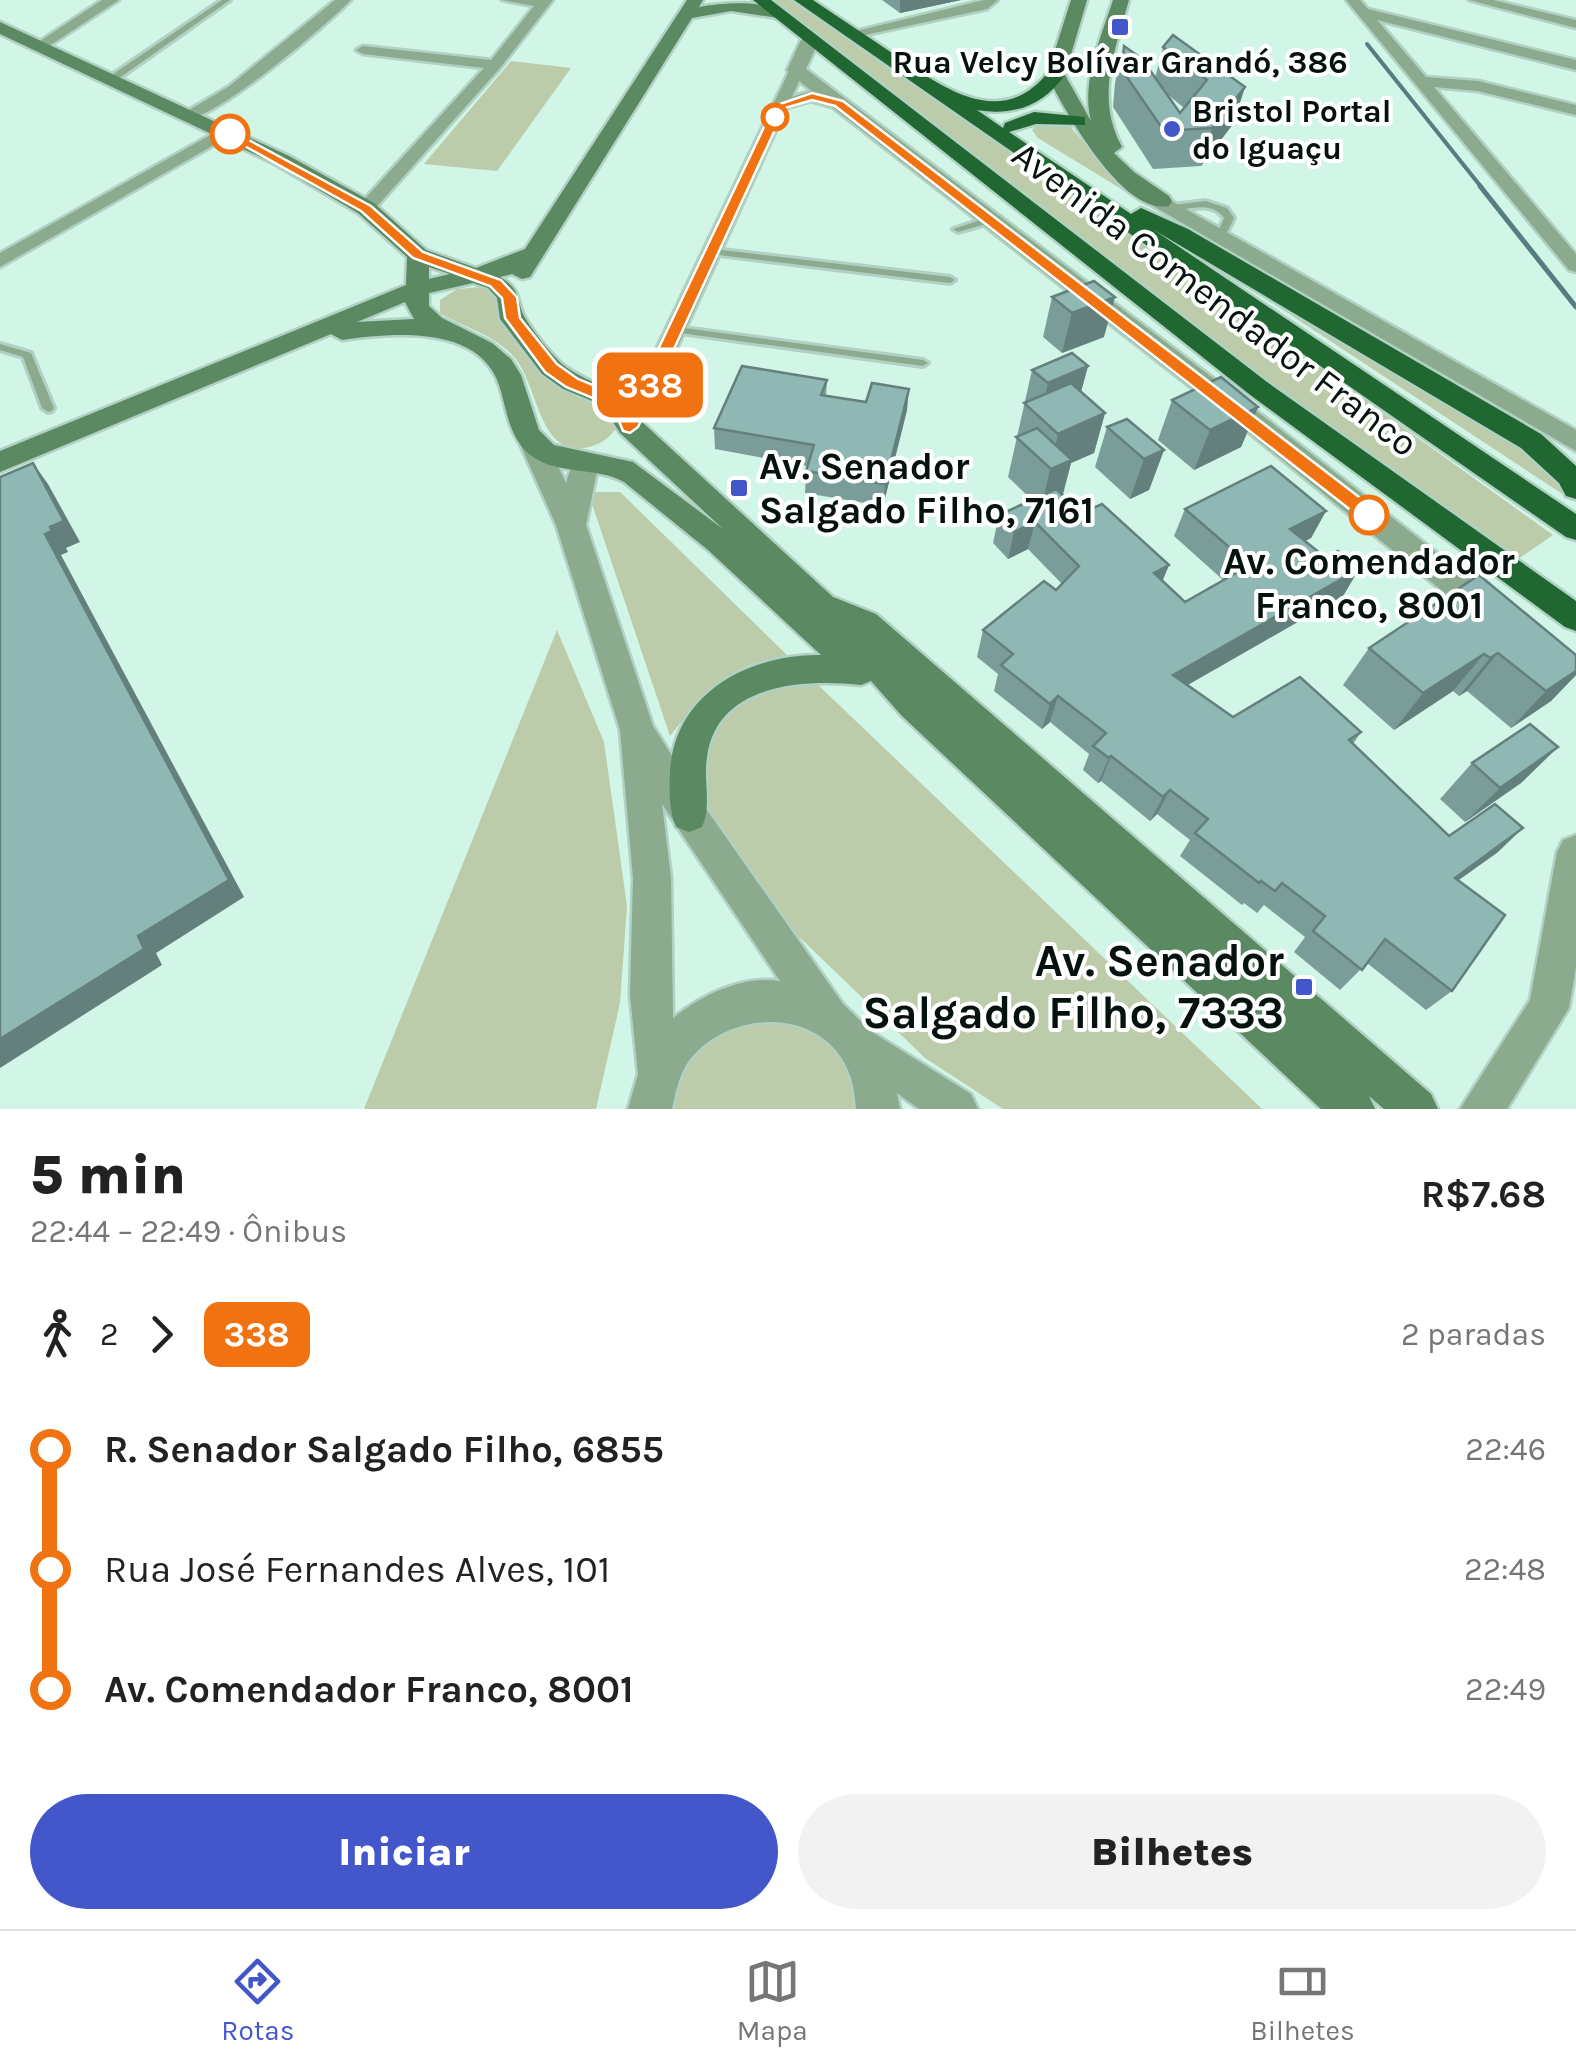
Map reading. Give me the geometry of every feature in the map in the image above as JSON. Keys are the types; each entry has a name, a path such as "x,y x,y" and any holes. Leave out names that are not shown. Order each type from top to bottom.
{"highway":[{"name":"Avenida Comendador Franco","path":"761,0 1140,298 1567,625"},
{"name":"Avenida Comendador Franco","path":"802,0 1074,190 1576,529"},
{"path":"933,91 985,106 1014,106 1037,99 1056,75"},
{"path":"1007,142 1006,134 1022,121 1050,116 1078,121"},
{"path":"1074,190 1109,200 1180,234 1482,411 1531,442 1570,477 1576,489"}],"main road":[{"path":"1079,0 1056,75 1078,121 1134,186 1166,204"},
{"path":"1122,0 1097,112 1102,133 1121,160 1166,204"},
{"path":"509,297 532,254 691,7 731,6 778,14"},
{"path":"0,28 227,133 366,208 418,255 496,283 509,297 512,318 551,368 572,383 611,399 624,412 630,427 814,598 914,706 1352,1109"},
{"path":"1070,34 1072,74 1084,78 1104,69"},
{"path":"0,462 416,289 478,276 532,254"},
{"path":"418,255 417,307 436,327 494,356 516,388 534,444 563,460 630,471 861,672 914,706"},
{"path":"299,338 380,327 436,327"},
{"path":"584,462 606,455 622,442 630,427"},
{"path":"814,598 865,623 1416,1109"},
{"path":"689,815 688,765 693,739 706,714 734,688 779,670 828,666 861,672"}],"street":[{"path":"41,45 112,0"},
{"path":"190,116 234,90 344,0"},
{"path":"510,0 544,2"},
{"path":"851,34 988,5 991,0"},
{"path":"1381,25 1398,0"},
{"path":"1476,0 1576,24"},
{"path":"366,208 495,66 544,2"},
{"path":"1357,6 1381,25 1419,81 1576,266"},
{"path":"1381,25 1576,65"},
{"path":"630,427 810,40"},
{"path":"363,50 495,66"},
{"name":"Avenida Comendador Franco","path":"796,70 1242,413 1513,630"},
{"path":"1419,81 1478,86 1576,110"},
{"path":"780,106 812,96 839,104"},
{"path":"0,261 227,133"},
{"path":"1166,204 1576,442"},
{"path":"534,444 571,525 637,730 652,878 650,995 654,1091"},
{"path":"571,525 584,462"},
{"path":"637,730 689,815 866,1061 878,1109"},
{"path":"1482,1109 1549,1008 1576,852"},
{"path":"654,1091 678,1041 704,1017 735,1002 768,997 802,1004 956,1109"}],"lane":[{"path":"112,78 227,0"},
{"path":"958,230 990,220"},
{"path":"714,252 950,280"},
{"path":"676,330 923,363"},
{"path":"0,347 27,355 48,408"}],"green space":[{"path":"767,0 790,0 1192,276 1553,535 1518,559 1267,385"},
{"path":"511,61 571,68 497,171 424,164"},
{"path":"1039,123 1069,125 1101,163 1159,212 1038,138 1032,130"},
{"path":"1146,222 1557,467 1573,501 1221,269 1213,271 1143,225"},
{"path":"482,287 500,296 513,336 543,371 566,389 615,415 616,428 606,439 584,448 569,447 557,440 541,416 514,357 489,337 440,313 440,300 457,289"},
{"path":"588,492 620,492 788,656 749,665 720,682 670,736"},
{"path":"557,630 604,742 627,906 620,1003 596,1109 364,1109"},
{"path":"815,682 1262,1109 1003,1109 925,1058 767,906 707,814 700,765 719,722 745,699 777,683"},
{"path":"770,1010 840,1047 864,1109 665,1109 671,1079 712,1028"}],"building":[{"path":"1173,35 1245,87 1212,128 1164,131 1122,70 1124,46 1142,59 1180,113 1207,80 1163,47"},
{"path":"1094,281 1115,297 1072,313 1052,297"},
{"path":"1072,353 1088,366 1048,383 1032,370"},
{"path":"742,366 827,380 821,395 866,402 872,383 909,389 885,484 806,471 814,445 714,428"},
{"path":"1221,377 1258,407 1210,430 1172,400"},
{"path":"1071,383 1105,413 1058,434 1024,403"},
{"path":"1127,419 1164,450 1144,459 1107,427"},
{"path":"1037,428 1072,460 1051,469 1016,437"},
{"path":"33,463 64,521 45,534 229,880 138,936 144,949 0,1039 0,477"},
{"path":"1271,466 1326,511 1290,529 1326,558 1338,551 1359,569 1173,675 1233,717 1300,677 1361,732 1349,740 1449,836 1495,804 1523,828 1455,878 1505,915 1452,991 1385,939 1362,970 1313,931 1325,916 1282,883 1275,891 1259,883 1195,833 1208,819 1170,790 1163,797 1093,746 1106,733 1058,696 1050,704 1001,665 1013,654 983,630 1044,581 1056,590 1079,566 1035,522 1014,532 999,515 1056,489 1082,513 1102,504 1169,565 1154,573 1185,602 1250,565 1185,509"},
{"path":"1479,575 1576,655 1576,671 1546,691 1498,653 1490,658 1484,654 1423,693 1369,648"},
{"path":"1530,724 1558,747 1500,788 1472,763"}],"waterway":[{"path":"1367,44 1482,188"},
{"path":"1480,186 1576,307"}],"bus line":[{"name":"338","path":"230,134 366,208 418,255 496,283 509,297 512,318 551,368 572,383 611,399 624,412 630,427 780,106 798,97 812,96 839,104 1369,515"}],"place":[{"name":"Rua Velcy Bolívar Grandó, 386","path":"1120,27"},
{"name":"Bristol Portal do Iguaçu","path":"1172,129"},
{"name":"Av. Senador Salgado Filho, 7161","path":"739,488"},
{"name":"Av. Comendador Franco, 8001","path":"1369,515"},
{"name":"Av. Senador Salgado Filho, 7333","path":"1304,987"}]}
